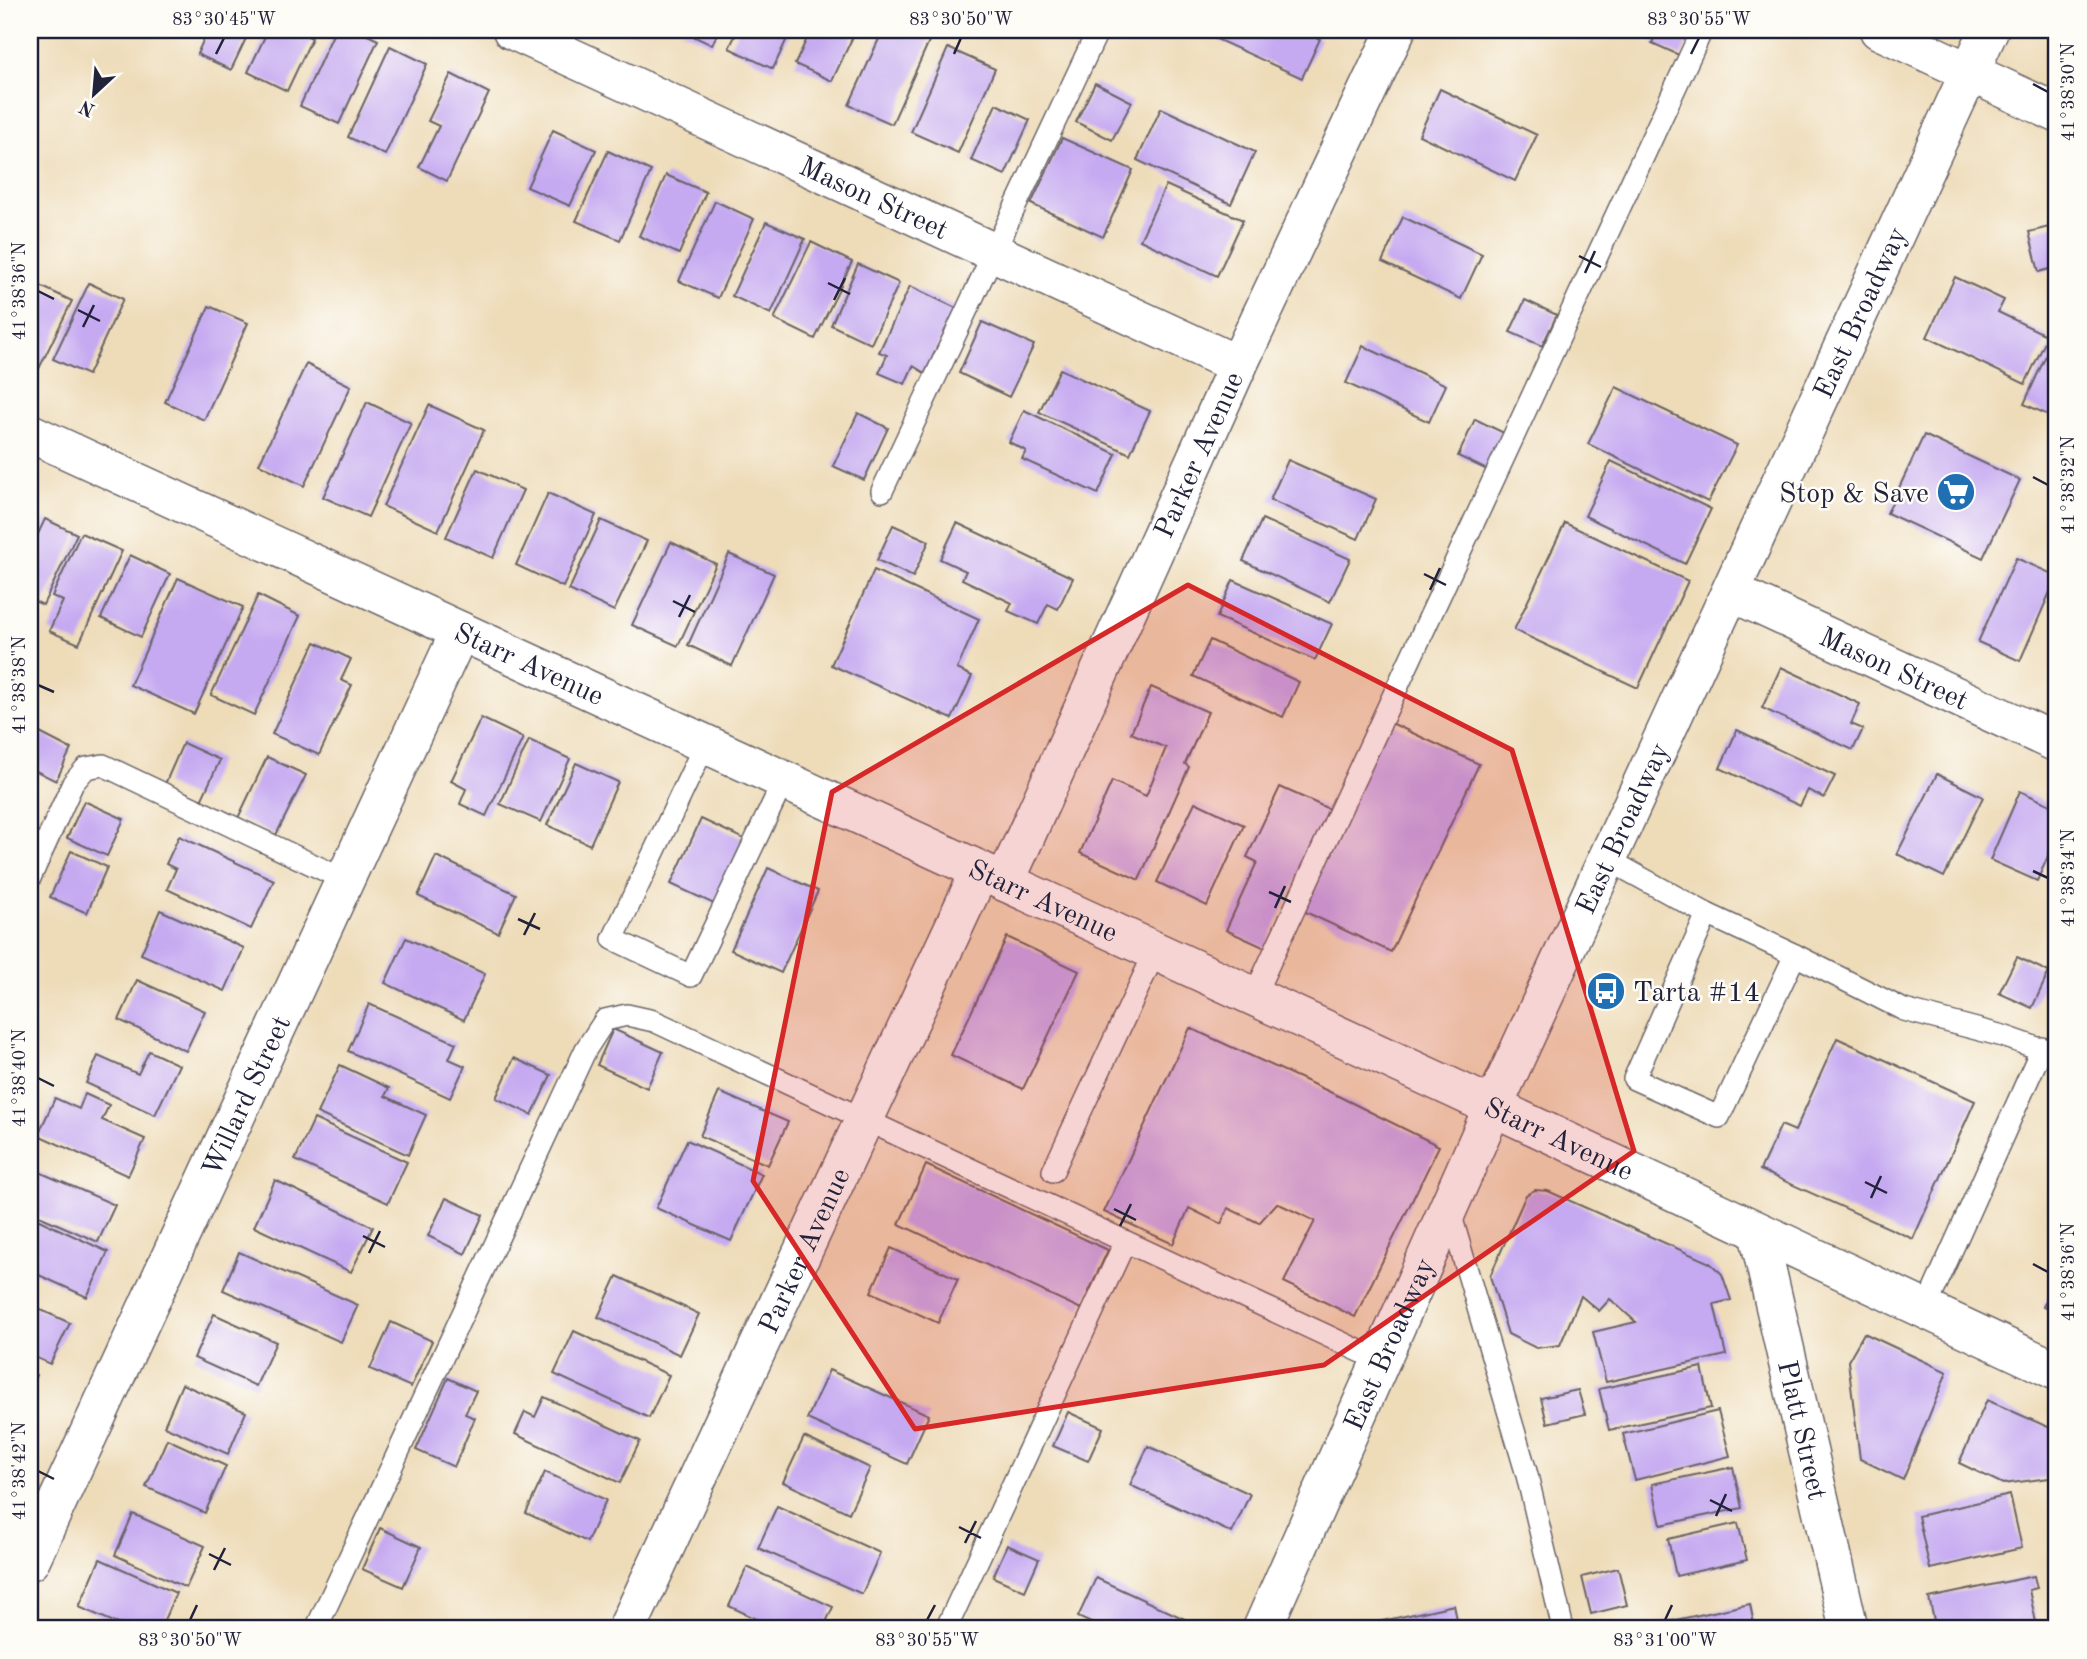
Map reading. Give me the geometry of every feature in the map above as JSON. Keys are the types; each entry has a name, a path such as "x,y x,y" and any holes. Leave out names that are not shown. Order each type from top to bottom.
{"street":[{"name":"Mason Street","path":"513,30 1238,365"},
{"name":"Parker Avenue","path":"627,1629 864,1119 993,877 1396,30"},
{"path":"1879,30 2057,113"},
{"name":"East Broadway","path":"1271,1621 1381,1361 1493,1107 1989,30"},
{"name":"Starr Avenue","path":"30,433 1254,996 2057,1371"},
{"name":"Mason Street","path":"1731,592 2057,743"},
{"name":"Willard Street","path":"30,1561 460,631"},
{"name":"Platt Street","path":"1758,1232 1849,1629"}],"lane":[{"path":"882,491 1098,30"},
{"path":"1254,996 1702,30"},
{"path":"705,744 613,939 691,976 784,780"},
{"path":"30,878 73,783 86,768 103,765 345,880"},
{"path":"1607,859 1707,915 1795,955 1903,1010 2050,1051 1925,1310"},
{"path":"1707,915 1634,1079 1719,1117 1795,955"},
{"path":"1053,1171 1155,952"},
{"path":"316,1629 586,1049 605,1020 626,1015 654,1021 1381,1361"},
{"path":"1448,1208 1527,1475 1563,1629"},
{"path":"946,1629 1125,1242"}],"highlighted area":[{"path":"1188,585 1512,750 1634,1151 1324,1365 915,1429 753,1181 832,792"}],"building":[{"path":"208,30 250,30 231,70 197,54"},
{"path":"268,30 295,30 312,38 287,91 248,72"},
{"path":"335,30 357,30 378,40 339,124 300,106"},
{"path":"680,30 719,30 712,45"},
{"path":"738,30 791,30 773,69 729,48"},
{"path":"811,30 856,30 832,81 795,64"},
{"path":"883,30 934,30 892,124 849,105"},
{"path":"1215,30 1300,30 1320,39 1302,78 1212,37"},
{"path":"1658,30 1693,30 1681,56 1652,43"},
{"path":"390,46 427,64 385,155 348,137"},
{"path":"948,48 995,69 958,153 911,132"},
{"path":"451,74 489,93 447,181 419,167 439,126 428,121"},
{"path":"1095,83 1132,102 1112,140 1076,122"},
{"path":"1440,89 1537,135 1515,181 1419,135"},
{"path":"996,104 1030,120 1005,175 971,160"},
{"path":"1161,108 1255,152 1231,204 1137,160"},
{"path":"553,130 596,150 570,206 527,187"},
{"path":"1062,138 1133,170 1103,237 1031,204"},
{"path":"608,151 651,171 620,240 576,221"},
{"path":"666,175 706,192 679,254 639,236"},
{"path":"1166,185 1243,220 1217,276 1140,240"},
{"path":"715,201 754,219 718,298 679,281"},
{"path":"1403,217 1482,254 1461,299 1382,262"},
{"path":"766,222 805,239 771,314 732,296"},
{"path":"2057,225 2057,267 2039,272 2029,232"},
{"path":"30,232 37,235 30,250"},
{"path":"811,242 852,262 815,339 774,319"},
{"path":"858,264 899,283 871,344 831,325"},
{"path":"1955,277 2004,300 1998,312 2048,336 2025,384 1927,337"},
{"path":"30,281 72,301 34,379 30,377"},
{"path":"89,283 123,299 88,375 53,359"},
{"path":"910,286 956,308 925,373 913,366 905,384 879,373 887,355 879,352"},
{"path":"1525,300 1557,315 1542,346 1510,332"},
{"path":"209,306 248,323 204,420 165,402"},
{"path":"982,322 1034,345 1009,397 959,373"},
{"path":"2057,331 2057,419 2024,404"},
{"path":"1363,346 1446,385 1429,422 1346,383"},
{"path":"306,364 351,386 304,486 259,464"},
{"path":"1060,369 1150,411 1130,454 1039,412"},
{"path":"1616,387 1737,445 1708,502 1588,444"},
{"path":"367,402 411,423 368,517 323,497"},
{"path":"429,405 484,430 438,531 383,506"},
{"path":"1024,410 1116,454 1098,494 1022,459 1026,451 1009,442"},
{"path":"858,413 888,428 864,480 833,466"},
{"path":"1475,419 1504,433 1487,470 1458,456"},
{"path":"1924,435 2020,480 1983,558 1887,513"},
{"path":"1288,460 1376,499 1358,539 1270,500"},
{"path":"1611,461 1711,509 1685,564 1585,516"},
{"path":"477,469 523,490 493,558 446,537"},
{"path":"548,493 596,515 563,587 516,565"},
{"path":"45,519 77,534 43,605 30,599 30,551"},
{"path":"1262,519 1350,559 1330,602 1243,561"},
{"path":"601,520 647,541 614,611 569,590"},
{"path":"957,523 1073,578 1058,609 1048,604 1038,624 1008,611 1012,603 962,579 966,571 940,559"},
{"path":"1565,523 1688,581 1638,688 1514,630"},
{"path":"893,525 929,541 913,577 877,560"},
{"path":"81,533 122,551 79,644 49,631 63,601 52,596"},
{"path":"671,542 716,564 678,646 632,625"},
{"path":"729,554 774,574 732,666 688,645"},
{"path":"130,555 170,574 141,637 101,618"},
{"path":"2016,558 2057,576 2020,661 1978,642"},
{"path":"874,570 979,619 957,669 972,676 952,719 831,665"},
{"path":"178,578 243,607 194,714 130,685"},
{"path":"1233,580 1332,624 1315,660 1217,617"},
{"path":"258,595 300,616 254,715 211,695"},
{"path":"1210,640 1299,682 1283,717 1193,676"},
{"path":"315,642 351,659 341,680 352,685 319,755 272,734"},
{"path":"1781,667 1860,704 1851,724 1863,729 1853,750 1762,708"},
{"path":"1151,687 1208,712 1185,764 1189,767 1139,880 1080,853 1112,781 1146,796 1166,748 1131,733"},
{"path":"481,718 523,738 486,816 460,804 466,789 451,781"},
{"path":"1387,721 1479,764 1391,952 1299,909"},
{"path":"1737,730 1835,776 1824,798 1808,790 1800,806 1720,768"},
{"path":"36,731 71,749 56,781 30,768 30,744"},
{"path":"529,740 570,759 541,822 500,804"},
{"path":"183,743 220,760 201,801 165,784"},
{"path":"267,757 306,775 276,835 238,818"},
{"path":"576,763 618,782 590,845 547,825"},
{"path":"1937,774 1983,797 1944,877 1897,854"},
{"path":"1280,787 1329,809 1265,948 1226,930 1257,862 1247,857"},
{"path":"2020,791 2057,808 2057,836 2037,881 1990,860"},
{"path":"84,801 124,819 107,856 67,838"},
{"path":"1195,802 1244,825 1207,906 1157,882"},
{"path":"701,819 744,839 714,904 671,884"},
{"path":"179,836 274,880 251,929 167,889 176,869 166,864"},
{"path":"71,851 107,867 87,913 50,897"},
{"path":"436,856 516,894 498,933 418,896"},
{"path":"768,868 818,891 781,973 731,950"},
{"path":"2057,888 2057,906 2050,903"},
{"path":"160,910 244,948 225,991 141,954"},
{"path":"1007,937 1079,971 1023,1089 951,1055"},
{"path":"406,938 485,974 464,1020 385,983"},
{"path":"2017,957 2049,972 2032,1008 1999,993"},
{"path":"137,980 205,1011 186,1051 119,1020"},
{"path":"369,1004 456,1043 449,1059 465,1066 450,1098 348,1051"},
{"path":"1190,1028 1330,1092 1439,1146 1355,1317 1284,1282 1315,1221 1277,1203 1259,1223 1228,1208 1221,1224 1189,1208 1173,1244 1104,1212"},
{"path":"613,1029 663,1052 647,1088 597,1065"},
{"path":"1837,1038 1975,1101 1913,1239 1760,1170 1781,1125 1795,1131"},
{"path":"149,1051 179,1065 155,1115 86,1083 98,1056 138,1074"},
{"path":"514,1058 551,1075 532,1115 496,1098"},
{"path":"340,1065 389,1088 385,1096 426,1115 408,1155 317,1113"},
{"path":"719,1092 788,1122 768,1165 700,1136"},
{"path":"85,1094 109,1105 102,1120 145,1139 128,1176 38,1135 55,1098 79,1109"},
{"path":"314,1119 407,1162 388,1203 295,1160"},
{"path":"687,1140 762,1174 731,1241 656,1208"},
{"path":"926,1165 1108,1250 1081,1309 899,1224"},
{"path":"30,1168 115,1205 98,1242 30,1212"},
{"path":"275,1180 373,1227 351,1272 254,1227"},
{"path":"1535,1190 1548,1191 1710,1263 1722,1274 1731,1300 1714,1304 1726,1355 1606,1382 1593,1332 1636,1322 1610,1299 1599,1311 1581,1296 1560,1345 1536,1348 1508,1334 1490,1276 1526,1195"},
{"path":"446,1198 483,1215 465,1254 428,1236"},
{"path":"37,1219 108,1252 87,1297 30,1271 30,1236"},
{"path":"891,1248 958,1279 938,1323 871,1292"},
{"path":"239,1252 358,1305 341,1342 223,1290"},
{"path":"617,1276 699,1314 680,1355 598,1317"},
{"path":"2057,1276 2057,1313 2043,1307"},
{"path":"30,1305 70,1323 50,1364 30,1355"},
{"path":"214,1314 276,1342 256,1386 194,1358"},
{"path":"391,1322 432,1341 411,1387 370,1369"},
{"path":"574,1331 669,1375 649,1418 554,1374"},
{"path":"1864,1333 1947,1372 1903,1480 1860,1459 1848,1361"},
{"path":"1702,1367 1711,1408 1609,1430 1599,1389"},
{"path":"829,1370 929,1415 907,1464 807,1419"},
{"path":"30,1372 36,1375 30,1389"},
{"path":"448,1378 476,1391 465,1414 475,1418 454,1467 416,1450"},
{"path":"182,1384 246,1412 228,1454 164,1426"},
{"path":"1578,1390 1585,1414 1547,1423 1541,1398"},
{"path":"544,1397 640,1441 620,1483 515,1434 525,1412 535,1417"},
{"path":"1987,1400 2057,1431 2057,1477 2003,1484 1959,1463"},
{"path":"1718,1411 1730,1456 1635,1480 1623,1434"},
{"path":"1068,1412 1103,1428 1088,1461 1053,1446"},
{"path":"804,1437 870,1468 849,1513 783,1482"},
{"path":"167,1439 226,1466 205,1513 146,1487"},
{"path":"1148,1446 1250,1494 1232,1533 1130,1485"},
{"path":"1733,1467 1742,1508 1661,1525 1652,1484"},
{"path":"545,1472 606,1500 587,1542 526,1513"},
{"path":"2010,1495 2022,1548 1930,1569 1918,1516"},
{"path":"777,1506 880,1553 862,1594 758,1548"},
{"path":"133,1514 205,1546 186,1588 115,1555"},
{"path":"1738,1523 1747,1560 1676,1576 1668,1539"},
{"path":"380,1528 421,1547 403,1587 362,1569"},
{"path":"1007,1545 1039,1559 1025,1591 993,1577"},
{"path":"100,1559 176,1593 160,1629 130,1629 79,1607"},
{"path":"747,1567 833,1607 823,1629 778,1629 729,1606"},
{"path":"1618,1568 1627,1605 1591,1614 1582,1577"},
{"path":"2034,1576 2037,1588 2029,1590 2036,1622 2002,1629 1936,1629 1929,1598"},
{"path":"1096,1578 1189,1621 1185,1629 1104,1629 1078,1617"},
{"path":"1750,1604 1755,1629 1658,1629 1657,1624"},
{"path":"1454,1605 1459,1629 1370,1629 1369,1624"},
{"path":"708,1623 722,1629 705,1629"}],"place":[{"name":"Stop & Save","path":"1956,492"},
{"name":"Tarta #14","path":"1606,991"}]}
